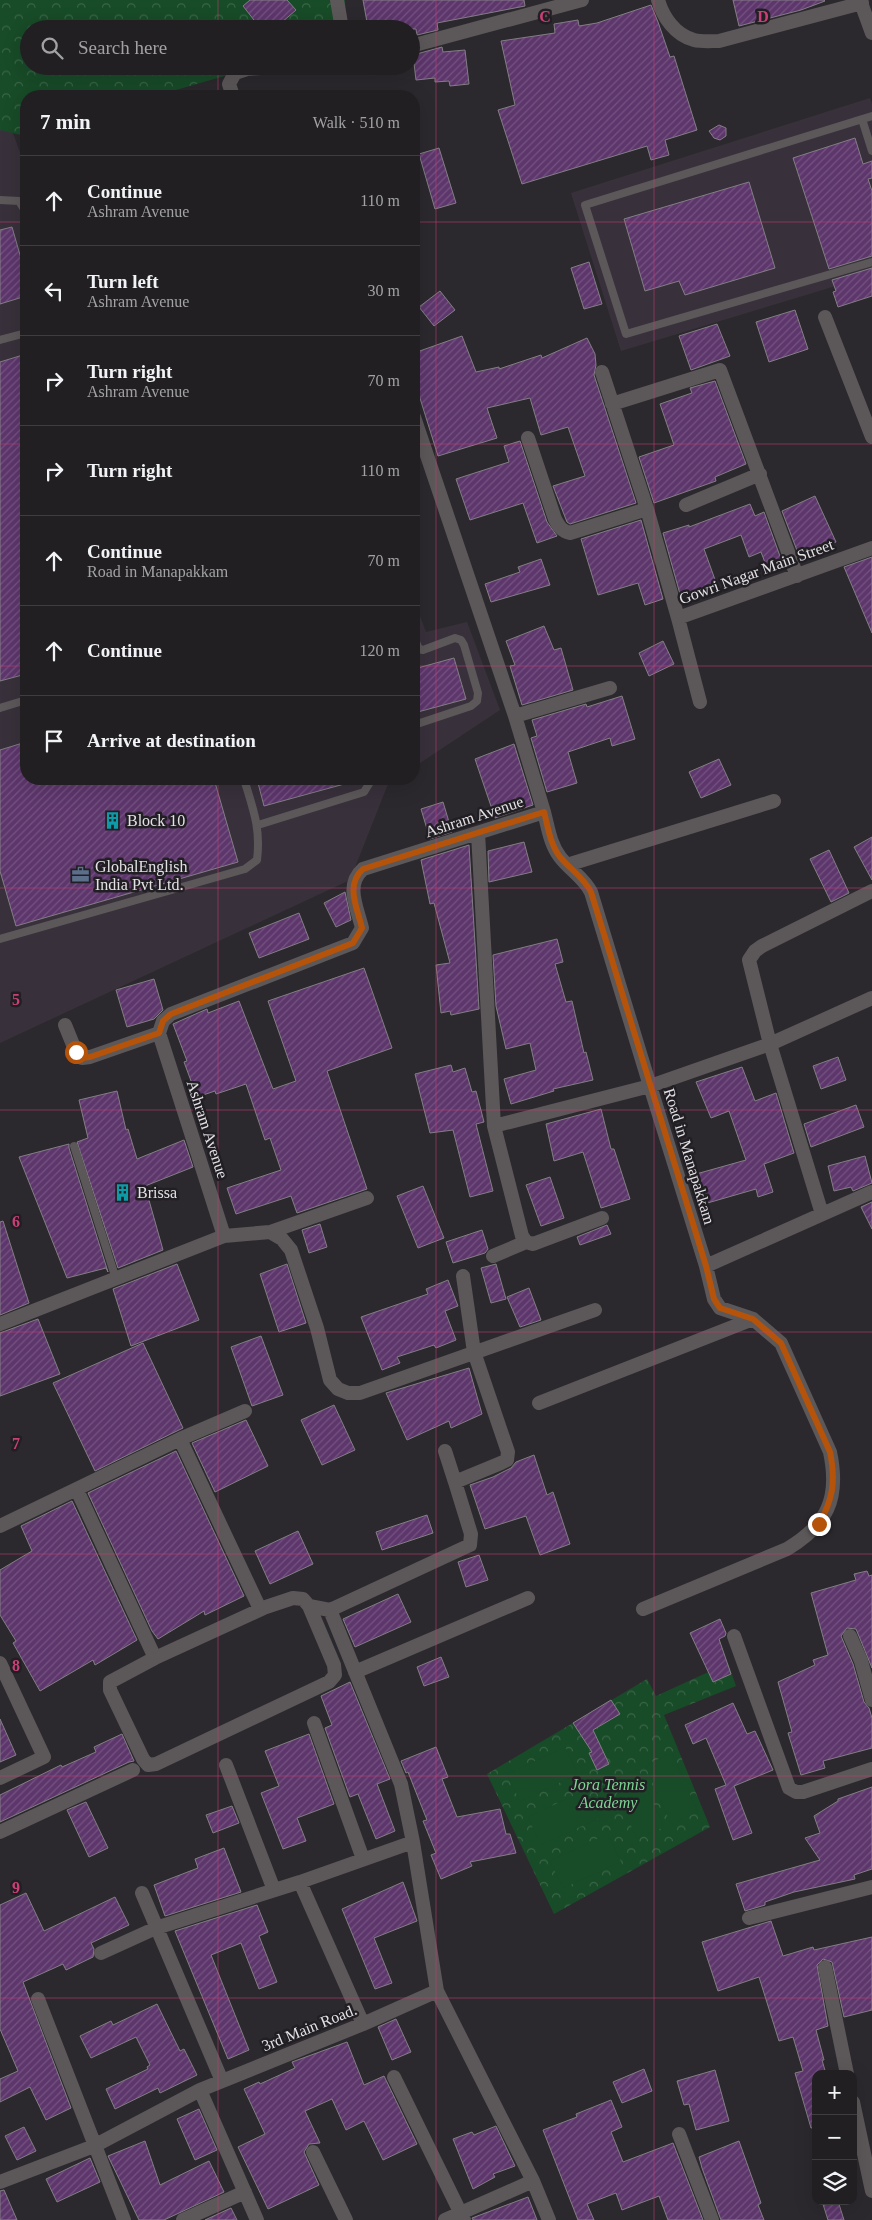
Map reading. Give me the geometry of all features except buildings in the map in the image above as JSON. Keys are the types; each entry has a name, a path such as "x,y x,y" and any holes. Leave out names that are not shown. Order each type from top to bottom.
{"street":[{"path":"337,0 340,20"},
{"path":"420,44 582,0"},
{"path":"658,0 663,15 681,34 695,40 719,41 861,1 872,33"},
{"path":"231,90 229,84 234,75"},
{"path":"825,317 872,438"},
{"path":"612,404 720,370 797,576"},
{"path":"602,372 647,509 678,618"},
{"name":"Ashram Avenue","path":"224,1236 159,1033 163,1021 171,1014 353,943 362,928 352,889 356,876 363,869 544,812 515,716 420,435"},
{"path":"528,438 555,519 559,527 564,531 570,533 647,509"},
{"path":"686,505 760,474"},
{"name":"Gowri Nagar Main Street","path":"700,702 678,618 872,548"},
{"path":"515,716 610,688"},
{"path":"567,865 774,801"},
{"path":"544,812 552,844 567,865 586,883 591,892 650,1086 770,1044 872,998"},
{"path":"478,833 494,1126 522,1236 526,1242"},
{"path":"822,1214 770,1044 749,960 754,951 872,891"},
{"path":"65,1025 76,1052 82,1058 90,1057 159,1033"},
{"name":"Road in Manapakkam","path":"494,1126 650,1086 706,1266 714,1299 720,1308 753,1319"},
{"path":"706,1266 872,1192"},
{"path":"0,1324 224,1236 270,1232 367,1198"},
{"path":"493,1256 526,1242 533,1244 602,1218"},
{"path":"270,1232 282,1239 291,1250 317,1328 330,1380 338,1389 348,1393 360,1393 595,1310"},
{"path":"455,1482 501,1464 507,1460 508,1452 474,1352 462,1276"},
{"path":"539,1403 753,1319 781,1343 830,1452 834,1471 833,1491 827,1510 819,1524 807,1537 787,1549 643,1609"},
{"path":"0,1526 180,1439 245,1411"},
{"path":"180,1439 260,1609"},
{"path":"309,1606 330,1610 470,1544 471,1534 445,1451"},
{"path":"77,1490 155,1658"},
{"path":"293,1598 302,1598 309,1606 334,1665 334,1675 329,1682 165,1760 148,1765 142,1759 110,1690 110,1682 155,1658 260,1609 293,1598"},
{"path":"355,1672 528,1598"},
{"path":"330,1610 401,1784 413,1842 437,1991 533,2181 550,2220"},
{"path":"734,1636 789,1788 796,1792 803,1792 872,1769"},
{"path":"850,1636 866,1659 872,1700"},
{"path":"0,1664 44,1757 0,1778"},
{"path":"314,1723 363,1859"},
{"path":"226,1765 274,1890"},
{"path":"0,1832 133,1770"},
{"path":"101,1953 156,1928 300,1882 413,1842"},
{"path":"300,1882 364,2024"},
{"path":"749,1918 872,1887"},
{"path":"142,1893 222,2081"},
{"path":"825,1968 846,2070"},
{"name":"3rd Main Road.","path":"0,2182 94,2146 200,2090 364,2024 437,1991"},
{"path":"38,1999 124,2220"},
{"path":"394,2077 462,2216"},
{"path":"200,2090 257,2220"},
{"path":"856,2115 872,2191"},
{"path":"679,2134 712,2220"},
{"path":"313,2152 346,2220"},
{"path":"445,2220 462,2216 533,2181"},
{"path":"183,2220 245,2192"}],"lane":[{"path":"872,116 585,205 626,334 872,262"},
{"path":"862,119 872,150"},
{"path":"0,200 20,203"},
{"path":"0,340 20,335"},
{"path":"420,649 423,650 456,638 461,640 478,693 476,701 471,706 420,723"},
{"path":"0,708 20,702"},
{"path":"0,939 244,868 257,860 258,825 246,785"},
{"path":"258,825 364,792 368,785"},
{"path":"74,1146 116,1279"}],"shaded area":[{"path":"870,98 872,104 872,275 621,351 571,193"},
{"path":"0,128 12,130 20,153 20,785 388,785 350,880 0,1043"},
{"path":"420,616 426,632 467,622 500,710 420,763"}],"green space":[{"path":"0,0 345,0 346,20 20,20 20,75 228,75 176,90 20,90 20,135 0,130"},
{"name":"Jora Tennis Academy","path":"728,1663 736,1686 664,1715 710,1827 554,1914 487,1774 647,1679 656,1696"},
{"path":"565,1747 578,1774 520,1801 507,1774"},
{"path":"672,1753 698,1812 671,1824 645,1765"},
{"path":"638,1769 664,1827 637,1839 611,1780"},
{"path":"586,1790 599,1818 541,1845 528,1817"},
{"path":"608,1834 621,1862 563,1888 550,1861"}],"place":[{"name":"Block 10","path":"113,820"},
{"name":"GlobalEnglish India Pvt Ltd.","path":"81,875"},
{"name":"Brissa","path":"123,1192"}],"route":[{"path":"76,1052 82,1058 90,1057 159,1033 163,1021 171,1014 353,943 362,928 352,889 356,876 363,869 544,812 552,844 558,855 586,883 591,892 706,1266 714,1299 720,1308 733,1314 753,1319 781,1343 830,1452 834,1471 833,1491 827,1510 819,1524"}]}
